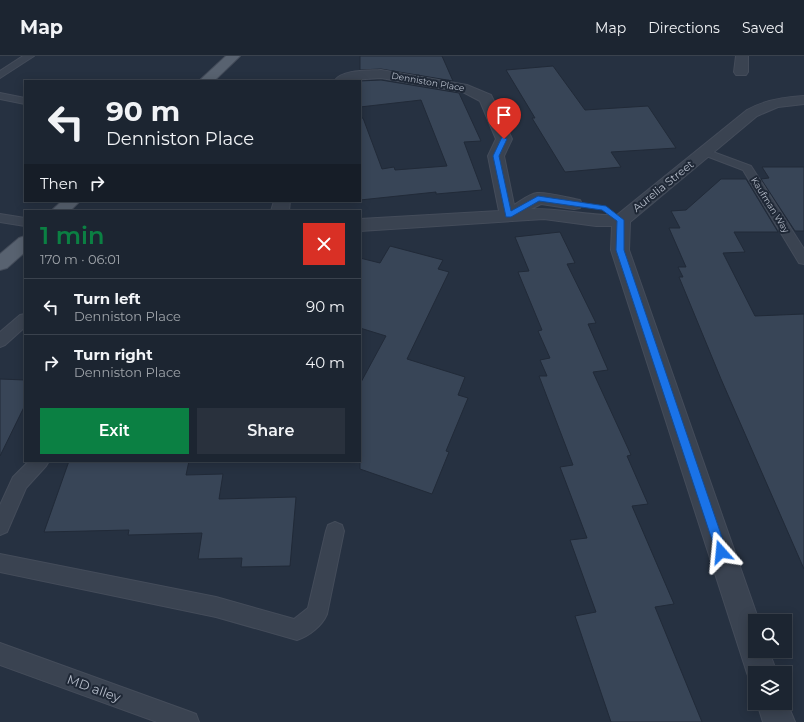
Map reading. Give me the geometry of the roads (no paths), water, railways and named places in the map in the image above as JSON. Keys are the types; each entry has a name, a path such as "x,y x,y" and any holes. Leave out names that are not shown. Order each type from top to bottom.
{"main road":[{"path":"207,80 234,56"},
{"path":"61,210 71,202"},
{"path":"0,264 24,243"}],"street":[{"path":"741,72 742,56"},
{"name":"Denniston Place","path":"342,80 349,77 381,74 467,89 486,98 504,139 496,156 508,215"},
{"name":"Aurelia Street","path":"621,220 742,121 762,107 781,102 804,100"},
{"path":"361,224 544,214 596,221 621,220 620,250 760,666"},
{"path":"775,710 779,722"}],"lane":[{"path":"0,74 29,56"},
{"path":"0,96 24,101"},
{"name":"Kaufman Way","path":"705,152 747,168 804,260"},
{"path":"0,218 24,222"},
{"path":"0,341 24,320"},
{"path":"0,526 19,484 39,462"},
{"path":"0,563 216,607 297,630 317,614 335,531"},
{"name":"MD alley","path":"0,654 188,722"}]}
